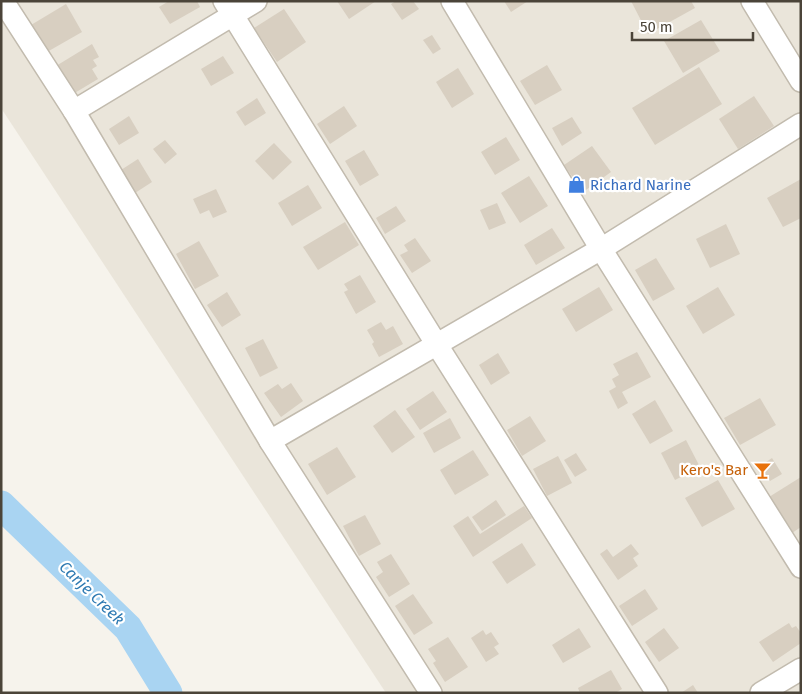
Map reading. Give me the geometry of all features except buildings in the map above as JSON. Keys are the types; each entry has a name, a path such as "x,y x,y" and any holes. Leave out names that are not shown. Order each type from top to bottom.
{"street":[{"path":"3,1 74,111 270,441 431,693"},
{"path":"74,111 229,9 256,1"},
{"path":"452,1 601,249 801,567"},
{"path":"752,1 801,81"},
{"path":"229,9 437,345 657,693"},
{"path":"270,441 601,249 801,124"},
{"path":"760,693 801,669"}],"shaded area":[{"path":"1,1 801,1 801,693 386,693 1,108"}],"waterway":[{"name":"Canje Creek","path":"1,505 128,628 168,693"}],"place":[{"name":"Richard Narine","path":"576,185"},
{"name":"Kero's Bar","path":"762,470"}]}
